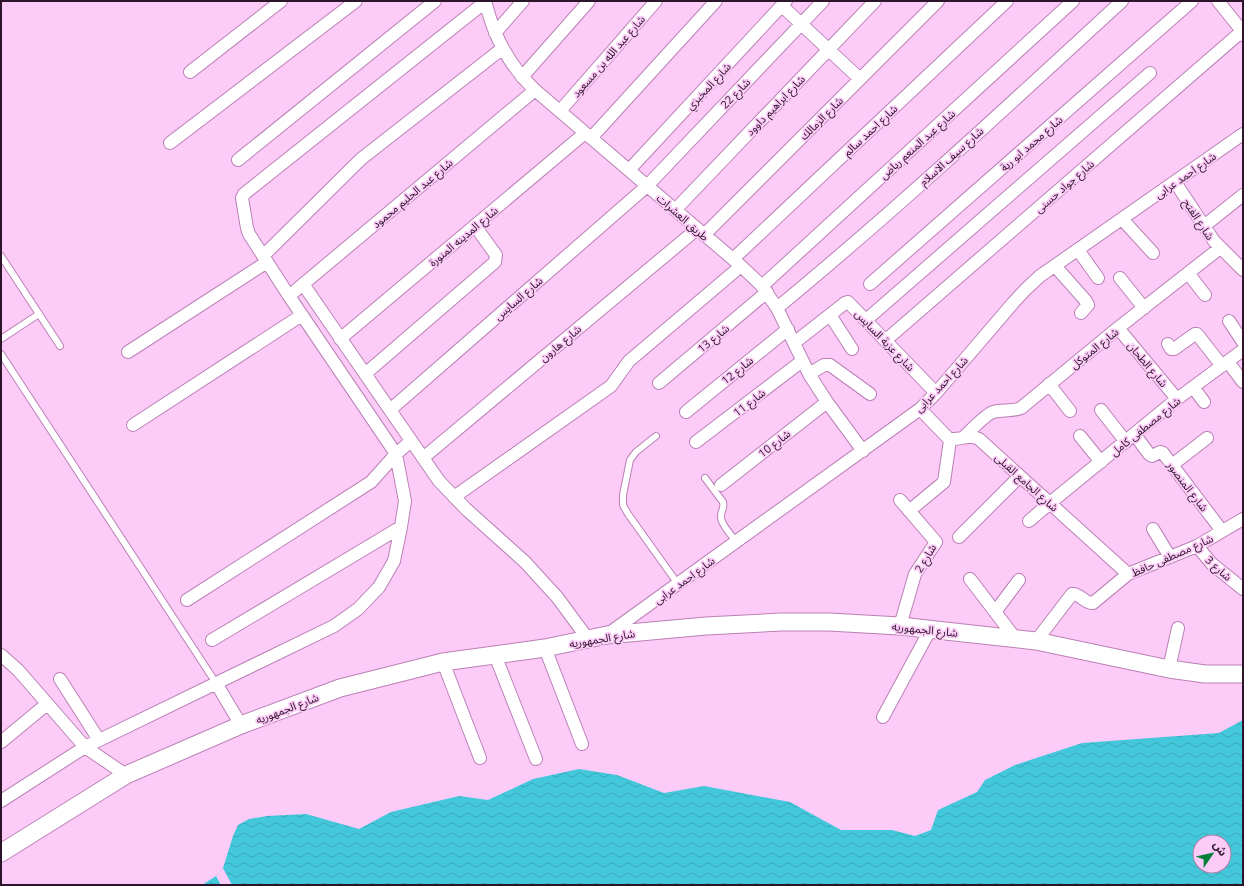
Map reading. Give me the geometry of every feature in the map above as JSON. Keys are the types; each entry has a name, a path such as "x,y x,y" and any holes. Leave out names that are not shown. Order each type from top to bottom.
{"street":[{"path":"190,72 281,1"},
{"path":"170,142 356,1"},
{"path":"238,160 435,1"},
{"path":"495,33 523,1"},
{"path":"522,77 589,1"},
{"name":"شارع عبد الله بن مسعود","path":"560,111 656,1"},
{"name":"شارع المدينه المنورة","path":"340,339 475,226 588,135 716,1"},
{"name":"شارع 22","path":"647,186 823,1"},
{"name":"شارع ابراهيم داوود","path":"675,210 874,1"},
{"name":"شارع الزمالك","path":"701,232 860,79 938,1"},
{"name":"شارع عبد المنعم رياض","path":"764,289 1073,1"},
{"name":"شارع سيف الاسلام","path":"777,308 831,263 1122,1"},
{"name":"شارع محمد ابو رية","path":"870,284 1192,1"},
{"path":"1218,1 1241,29"},
{"path":"1,801 85,747 334,626 358,609 379,587 394,561 402,527 405,501 396,454 288,296 265,259 247,228 241,202 244,194 485,2"},
{"name":"طريق العشرات","path":"485,2 495,33 522,77 535,90 737,262 764,289 777,308 802,361 827,402 863,451"},
{"name":"شارع احمد سالم","path":"454,497 611,386 629,361 737,262 1003,2"},
{"path":"784,3 801,24 860,79"},
{"name":"شارع المخبزي","path":"629,170 784,3"},
{"name":"شارع جواد حسنى","path":"886,340 1241,29"},
{"path":"128,352 265,259 361,159 503,48"},
{"path":"866,320 1150,73"},
{"name":"شارع عبد الحليم محمود","path":"288,296 535,90"},
{"name":"شارع احمد عرابى","path":"607,635 920,409 936,393 1022,293 1040,276 1243,134"},
{"name":"شارع الفتح","path":"1175,182 1208,234 1220,248 1241,263"},
{"name":"شارع السايس","path":"390,410 647,186"},
{"path":"1204,226 1243,195"},
{"path":"1122,219 1153,253"},
{"path":"365,374 495,262 496,255 475,226"},
{"name":"شارع هارون","path":"423,458 701,232"},
{"name":"شارع المتوكل","path":"964,437 991,413 997,411 1011,411 1021,408 1118,328 1220,248"},
{"path":"1078,250 1098,278"},
{"path":"1055,266 1086,301 1088,305 1081,313"},
{"path":"1188,272 1205,296"},
{"path":"1120,278 1144,308"},
{"path":"303,284 439,481 466,509 530,567 557,597 588,639"},
{"name":"شارع 13","path":"659,383 764,289"},
{"name":"شارع عزبة السايس","path":"794,343 848,302 936,393"},
{"path":"133,425 302,315"},
{"path":"830,315 852,349"},
{"path":"1229,321 1243,342"},
{"name":"شارع الطحان","path":"1118,328 1178,399"},
{"name":"شارع 12","path":"686,412 788,329"},
{"path":"1168,344 1171,349 1174,349 1197,334 1243,382"},
{"name":"شارع مصطفى كامل","path":"1030,521 1178,399 1243,350"},
{"name":"شارع 11","path":"696,442 802,361"},
{"path":"810,374 824,365 830,365 870,394"},
{"path":"1049,384 1070,411"},
{"path":"1193,387 1204,402"},
{"name":"شارع 10","path":"721,485 827,402"},
{"path":"909,511 944,482 950,440 920,409"},
{"path":"1101,410 1131,438"},
{"path":"1080,436 1101,462"},
{"name":"شارع الجامع القبلى","path":"950,440 964,437 975,437 979,439 1128,574"},
{"name":"شارع المنصور","path":"1131,438 1149,454 1154,456 1162,452 1222,531"},
{"path":"1172,465 1207,438"},
{"path":"187,600 371,482 396,454 411,441"},
{"path":"958,537 1020,476"},
{"name":"شارع 2","path":"900,500 936,543 915,574 900,626"},
{"name":"شارع مصطفى حافظ","path":"1036,641 1072,594 1076,594 1092,603 1128,574 1197,546 1243,519"},
{"path":"212,640 402,527"},
{"path":"1153,530 1170,557"},
{"name":"شارع 3","path":"1197,546 1212,564 1243,589"},
{"path":"970,579 1015,638"},
{"path":"995,612 1019,580"},
{"name":"شارع الجمهوريه","path":"1,853 126,775 241,725 340,688 443,662 545,648 607,635 706,626 781,622 829,622 900,626 1036,641 1205,674 1243,674"},
{"path":"1169,668 1178,628"},
{"path":"883,717 930,630"},
{"path":"545,648 582,744"},
{"path":"1,655 18,670 85,747 126,775"},
{"path":"495,655 536,759"},
{"path":"443,662 480,758"},
{"path":"60,679 99,740"},
{"path":"216,683 241,725"},
{"path":"1,742 47,704"}],"lane":[{"path":"1,256 60,346"},
{"path":"1,339 39,314"},
{"path":"1,354 216,683"},
{"path":"656,436 636,452 630,460 623,495 623,505 678,584"},
{"path":"705,478 723,502 724,506 720,516 736,542"}],"water":[{"path":"1243,720 1243,885 202,885 216,876 223,868 238,825 249,819 267,816 306,814 359,829 391,812 459,796 488,800 533,779 579,769 617,775 664,793 704,786 790,802 841,830 892,830 915,836 931,830 938,810 977,792 985,780 1015,765 1082,743 1219,733"}],"pier":[{"path":"223,868 232,885 221,885 216,876"}]}
